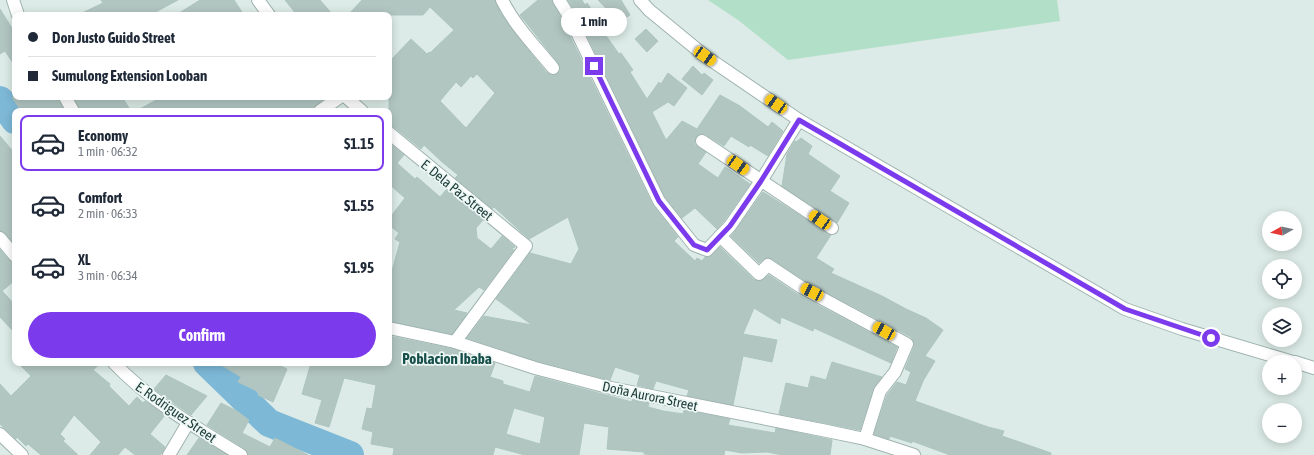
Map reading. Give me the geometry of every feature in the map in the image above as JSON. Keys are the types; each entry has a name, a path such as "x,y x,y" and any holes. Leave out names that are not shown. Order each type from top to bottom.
{"street":[{"path":"13,0 17,12"},
{"path":"258,0 267,12"},
{"path":"502,0 520,30 554,68"},
{"path":"559,0 569,16 659,201 694,245 707,250 730,226 761,181 799,120"},
{"path":"640,0 649,10 705,56 799,120 1125,309 1182,329 1270,355"},
{"path":"324,108 336,100"},
{"path":"349,100 359,108"},
{"name":"E. Dela Paz Street","path":"392,135 526,246 455,342"},
{"path":"702,141 832,228"},
{"path":"720,236 759,274 768,265 801,287 907,344 895,372 880,391 865,439"},
{"path":"0,238 12,252"},
{"name":"Doña Aurora Street","path":"392,329 455,342 535,368 611,388 865,439 914,455"},
{"path":"1302,364 1314,368"},
{"name":"E. Rodriguez Street","path":"117,366 131,380 188,423 242,455"},
{"path":"169,455 188,423"},
{"path":"0,434 22,455"}],"green space":[{"path":"708,0 1057,0 1060,21 788,60 738,20"}],"building":[{"path":"101,0 178,0 156,12 84,12 103,3"},
{"path":"200,0 234,0 242,12 181,12"},
{"path":"285,0 320,0 330,12 295,12"},
{"path":"362,0 495,0 501,13 520,40 547,73 554,75 560,71 559,64 520,15 538,0 552,0 652,204 678,237 674,241 695,261 697,258 702,261 705,257 709,257 720,247 754,280 761,281 769,275 797,294 897,347 891,363 814,328 813,331 781,317 780,324 754,308 743,334 777,340 772,362 743,356 733,405 687,396 689,390 656,381 653,389 637,385 640,375 615,367 610,380 537,361 467,338 484,316 532,325 496,299 530,253 571,264 579,249 568,217 529,239 494,207 492,209 455,178 458,175 424,145 421,149 392,127 392,108 389,108 389,100 392,100 392,59 411,39 427,54 429,52 430,53 454,30 430,7 423,15 392,15 392,12 351,12","holes":["477,74 495,93 466,128 440,101 456,82 461,87 471,76 473,78"]},
{"path":"568,0 582,0 585,5 587,3 606,31 604,33 633,70 630,72 647,99 659,82 661,84 668,73 687,88 674,106 668,102 652,112 666,140 682,121 697,129 720,95 740,106 768,127 772,122 783,131 768,156 731,136 724,146 706,135 702,134 696,137 695,145 706,152 698,164 718,178 725,167 750,184 717,229 695,208 682,218 665,197 576,13"},
{"path":"598,0 621,0 630,15 619,22"},
{"path":"0,9 12,28 12,62 5,51 0,54"},
{"path":"646,29 658,41 647,52 635,39"},
{"path":"693,66 702,75 704,73 713,80 702,95 682,79"},
{"path":"14,100 59,100 63,108 19,108"},
{"path":"75,100 124,100 129,108 79,108"},
{"path":"156,100 323,100 312,108 142,108"},
{"path":"0,136 12,150 12,241 5,233 0,231"},
{"path":"801,138 812,146 808,154 840,176 830,191 849,203 837,223 782,186 787,154 795,141 796,142"},
{"path":"392,145 404,155 397,163 415,179 417,177 440,197 446,190 483,220 476,228 477,238 491,249 502,236 515,247 511,249 514,250 484,290 479,287 454,310 467,313 452,334 392,322 392,271 400,242 395,239 399,233 392,227 392,215 405,198 392,187"},
{"path":"763,192 831,235 816,258 834,269 831,273 926,318 943,330 925,356 935,361 923,381 915,401 988,427 1004,431 1002,436 1051,453 1051,455 950,455 912,441 912,443 890,436 889,439 874,434 887,395 897,382 906,385 911,372 905,369 914,347 913,340 911,337 805,281 772,259 765,258 759,263 731,236"},
{"path":"0,250 12,264 12,283 2,291 12,302 12,330 0,317"},
{"path":"392,337 453,349 495,363 490,377 503,381 503,384 530,392 535,376 632,402 632,400 649,403 648,407 663,411 683,414 684,410 730,419 728,425 775,433 776,428 832,440 830,455 783,455 767,452 742,453 725,450 724,455 644,454 644,452 607,449 609,427 584,423 579,455 525,455 495,447 493,455 393,455 394,448 371,444 373,432 362,429 367,408 372,409 376,385 344,378 329,427 315,423 322,400 302,394 310,366 392,366","holes":["514,408 545,417 540,444 506,434"]},
{"path":"832,362 882,377 873,389 860,430 779,414 786,383 808,388 811,376 826,380"},
{"path":"21,366 98,366 93,370 110,384 109,386 129,406 137,397 143,403 145,401 165,415 150,434 165,447 162,453 160,455 135,455 125,447 118,455 90,455 101,442 74,415 60,434 65,439 63,441 78,455 41,455 28,444 26,446 17,437 16,439 0,424 0,384 11,396 31,376"},
{"path":"223,366 280,366 287,369 273,402 258,395 259,392 238,382 241,377"},
{"path":"166,375 207,396 191,415 154,389"},
{"path":"221,403 237,411 249,420 242,433 270,447 275,438 308,455 248,455 245,449 207,425"},
{"path":"199,438 204,441 227,455 187,455"}],"waterway":[{"path":"0,100 12,116"},
{"path":"210,366 269,423 350,455"}],"district":[{"name":"Poblacion Ibaba","path":"447,358"}],"route":[{"path":"594,66 659,201 694,245 707,250 730,226 761,181 799,120 1125,309 1211,338"}]}
